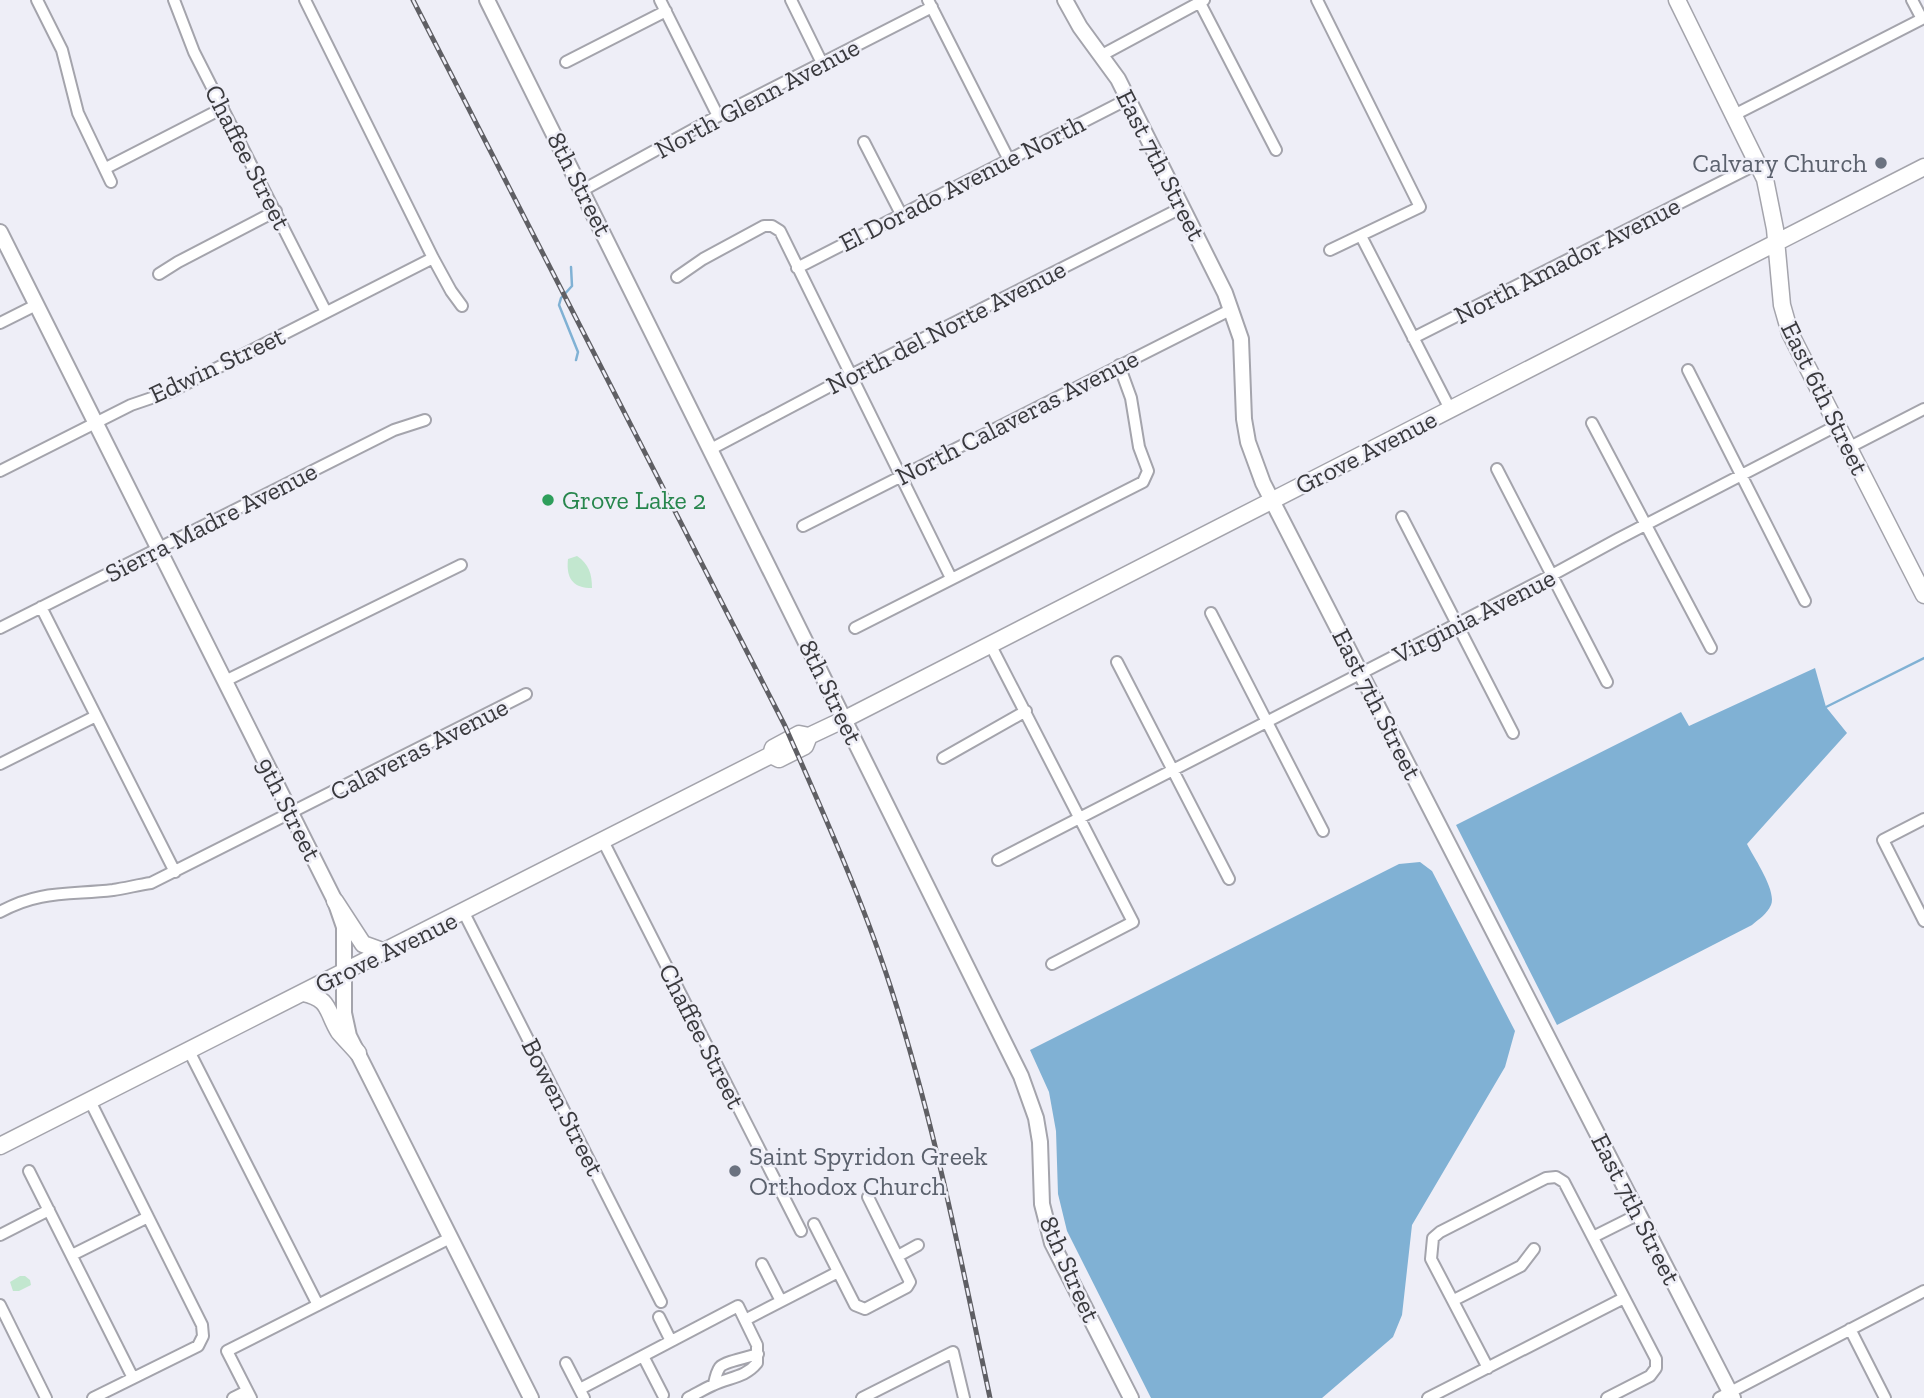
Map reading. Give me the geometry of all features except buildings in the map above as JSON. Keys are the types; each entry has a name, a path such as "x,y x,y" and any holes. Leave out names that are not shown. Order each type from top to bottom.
{"main road":[{"name":"East 6th Street","path":"1677,0 1759,163 1769,194 1785,320 1801,358 1924,595"},
{"name":"Grove Avenue","path":"0,1146 771,755 779,759 805,746 809,736 1924,167"},
{"path":"335,901 352,923 363,944 385,951"},
{"path":"303,993 317,996 328,1006 339,1031 358,1054"}],"street":[{"path":"37,0 62,50 78,113 111,182"},
{"name":"Chaffee Street","path":"174,0 194,52 326,312"},
{"path":"305,0 433,258 462,306"},
{"name":"8th Street","path":"487,0 1030,1094 1040,1142 1042,1204 1052,1243 1131,1398"},
{"path":"660,0 718,116"},
{"path":"791,0 822,63"},
{"name":"East 7th Street","path":"1065,0 1128,99 1232,309 1241,340 1244,419 1257,470 1639,1214 1728,1396"},
{"path":"1317,0 1420,207 1330,250"},
{"path":"1734,115 1923,18 1912,0"},
{"path":"1102,55 1202,1 1276,150"},
{"path":"930,4 1008,158"},
{"name":"North Glenn Avenue","path":"583,190 930,4"},
{"path":"566,62 666,11"},
{"name":"El Dorado Avenue North","path":"797,268 1128,99"},
{"path":"106,168 223,108"},
{"path":"864,142 901,214"},
{"name":"North Amador Avenue","path":"1413,338 1759,163"},
{"name":"North del Norte Avenue","path":"711,449 1182,207"},
{"path":"159,274 276,211"},
{"path":"677,277 764,226 772,226 780,231 951,578"},
{"name":"9th Street","path":"0,232 335,901 344,928 344,1013 349,1036 531,1398"},
{"path":"1361,236 1450,410"},
{"name":"Edwin Street","path":"0,471 131,405 172,391 433,258"},
{"path":"0,323 36,304"},
{"name":"North Calaveras Avenue","path":"803,526 1232,309"},
{"path":"855,628 1143,482 1147,471 1139,447 1131,398 1119,365"},
{"path":"1688,370 1805,601"},
{"path":"1848,448 1924,409"},
{"name":"Sierra Madre Avenue","path":"0,628 394,430 425,421"},
{"path":"1592,422 1711,648"},
{"name":"Virginia Avenue","path":"998,860 1552,575 1836,425"},
{"path":"1497,468 1607,682"},
{"path":"1402,517 1513,733"},
{"path":"225,681 461,565"},
{"path":"41,607 175,872"},
{"path":"1211,613 1323,831"},
{"path":"990,644 1133,922 1052,964"},
{"path":"1117,663 1229,879"},
{"name":"Calaveras Avenue","path":"0,912 40,895 113,890 151,883 526,694"},
{"path":"943,758 1026,711"},
{"path":"0,764 96,716"},
{"path":"1924,819 1883,840 1924,921"},
{"name":"Chaffee Street","path":"603,841 802,1231"},
{"name":"Bowen Street","path":"464,913 661,1301"},
{"path":"189,1051 318,1305"},
{"path":"90,1101 202,1325 203,1336 198,1346 93,1398"},
{"path":"29,1171 133,1378"},
{"path":"1488,1368 1432,1259 1433,1238 1546,1178 1556,1177 1564,1182 1656,1359 1656,1368 1650,1376 1606,1398"},
{"path":"814,1224 855,1305 865,1309 907,1287 910,1282 868,1197"},
{"path":"0,1235 49,1210"},
{"path":"1592,1237 1639,1214"},
{"path":"72,1255 148,1217"},
{"path":"233,1398 249,1394 227,1351 450,1238"},
{"path":"898,1256 918,1245"},
{"path":"1454,1300 1521,1266 1534,1249"},
{"path":"762,1264 781,1301"},
{"path":"745,1320 838,1272"},
{"path":"1728,1396 1924,1291"},
{"path":"1428,1398 1624,1298"},
{"path":"0,1305 46,1398"},
{"path":"566,1363 582,1393 643,1356 738,1306 757,1345 757,1363 741,1376 714,1384 688,1398"},
{"path":"659,1317 671,1341"},
{"path":"1850,1329 1885,1398"},
{"path":"862,1398 953,1352 964,1398"},
{"path":"714,1384 720,1368 726,1363 758,1354"},
{"path":"643,1356 663,1395"},
{"path":"737,1362 741,1376"}],"green space":[{"path":"577,556 589,570 592,588 575,584 569,576 568,559"},
{"path":"20,1276 30,1280 31,1285 13,1291 10,1282"}],"water":[{"path":"1815,668 1826,707 1847,733 1747,844 1771,892 1771,905 1767,911 1752,925 1557,1025 1456,825 1681,712 1689,726"},
{"path":"1420,862 1432,871 1515,1031 1505,1067 1412,1225 1402,1315 1393,1337 1322,1398 1151,1398 1067,1231 1058,1194 1056,1131 1049,1092 1030,1050 1399,864"}],"waterway":[{"path":"571,267 572,286 561,298 559,305 578,352 576,360"},
{"path":"1826,707 1924,658"}],"railway":[{"path":"413,0 785,726 844,862 884,966 910,1050 947,1198 990,1398"}],"place":[{"name":"Calvary Church","path":"1881,163"},
{"name":"Grove Lake 2","path":"548,500"},
{"name":"Saint Spyridon Greek Orthodox Church","path":"735,1171"}]}
